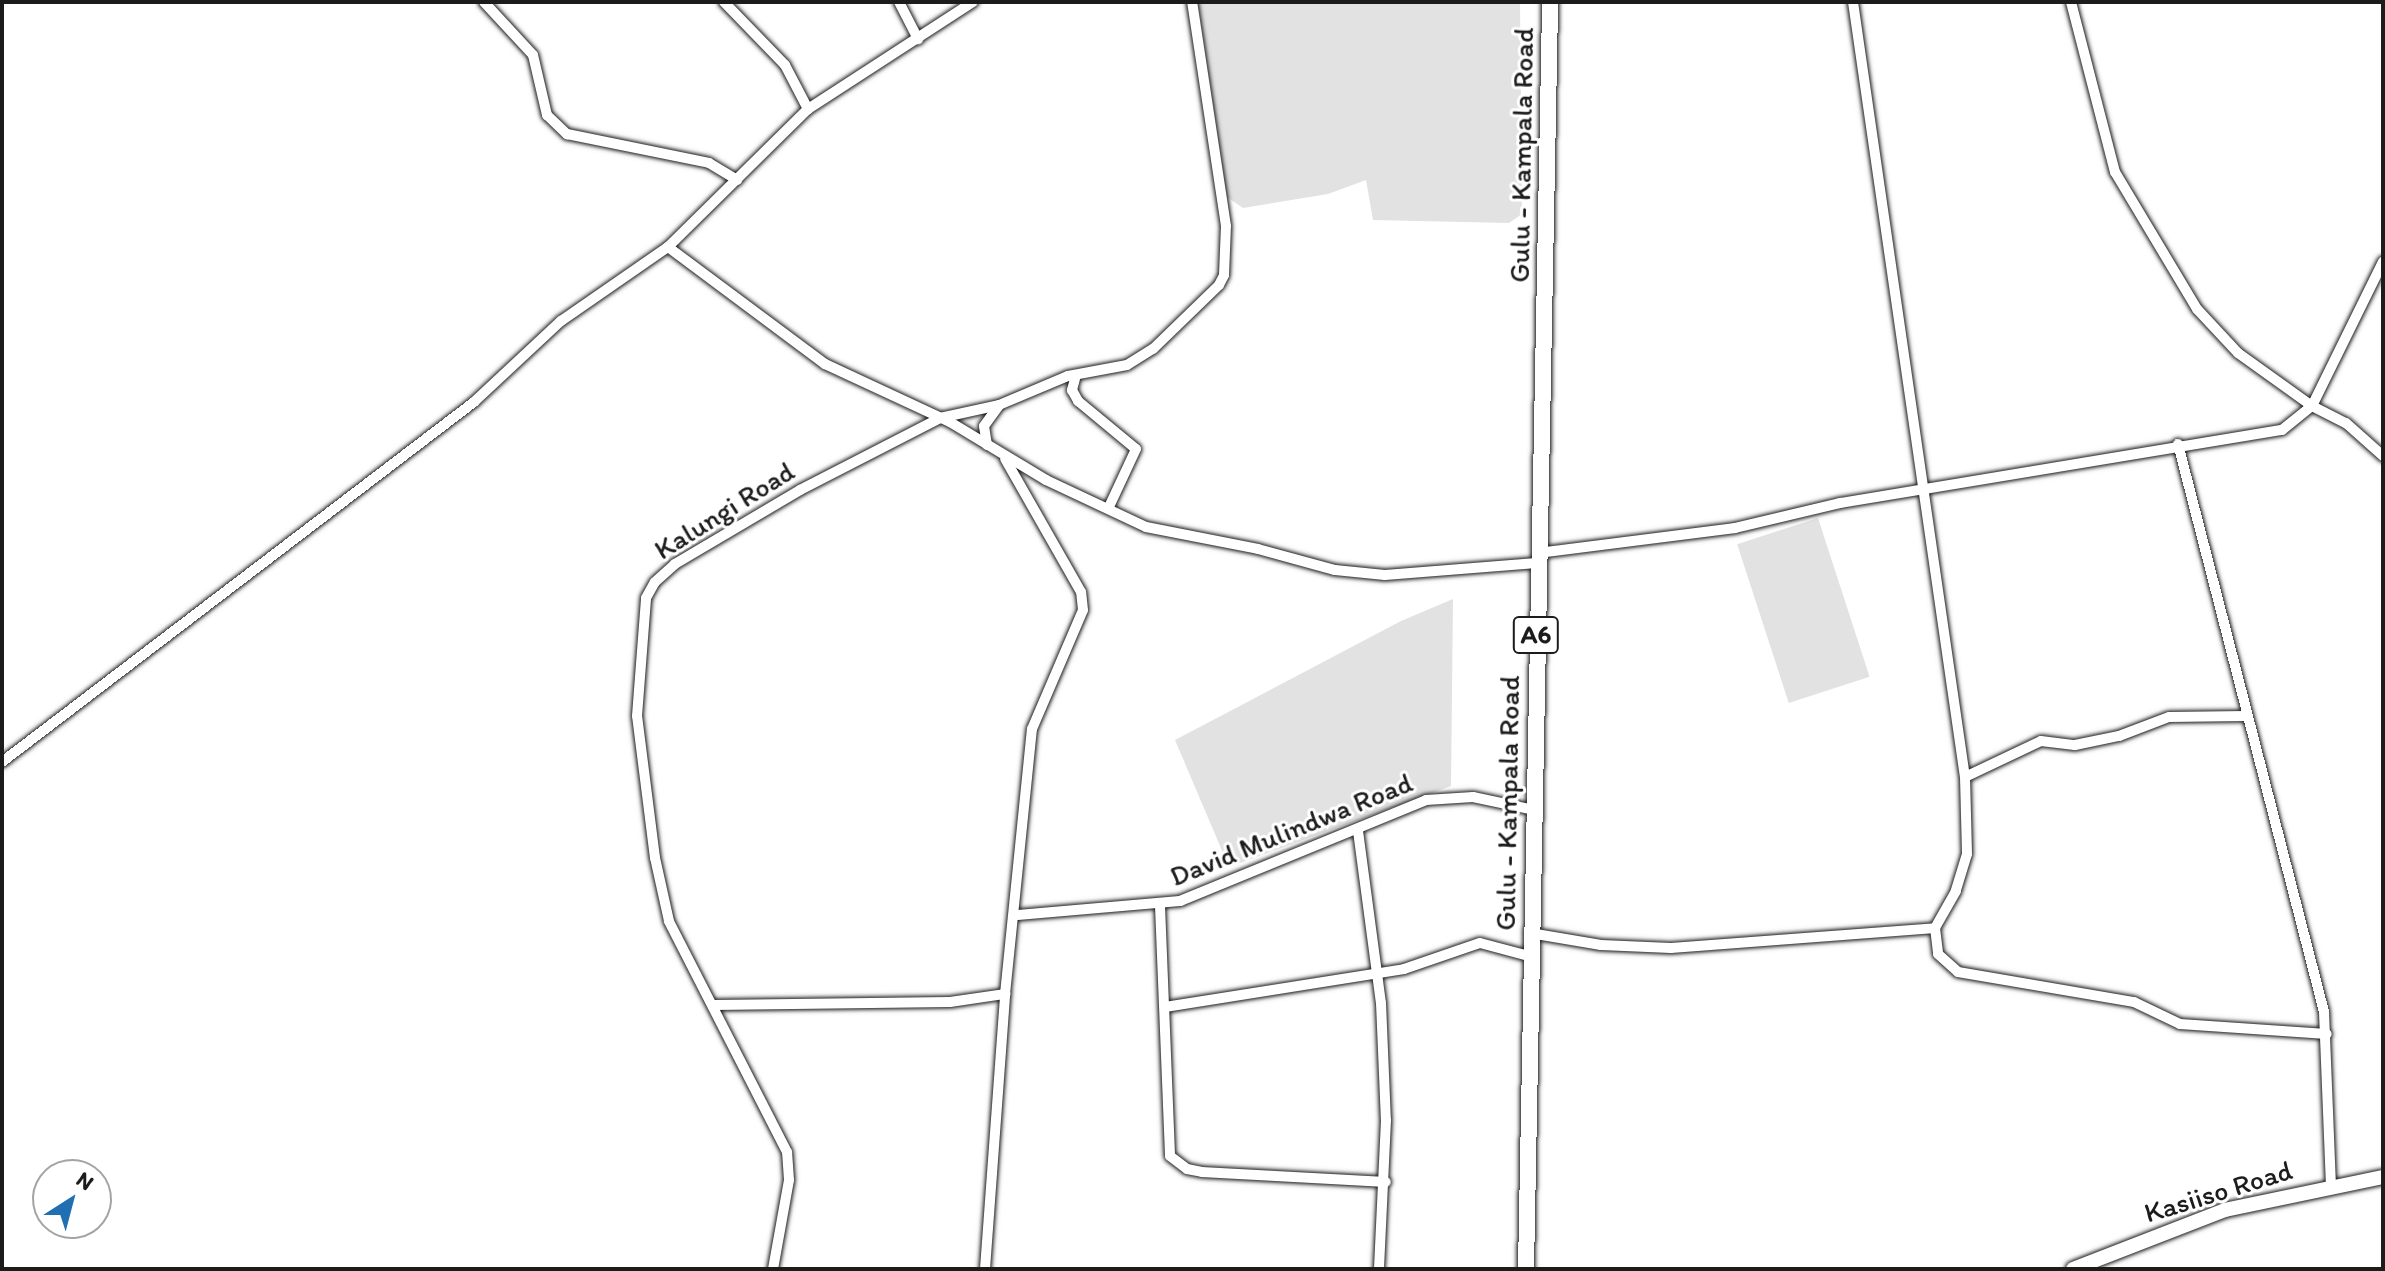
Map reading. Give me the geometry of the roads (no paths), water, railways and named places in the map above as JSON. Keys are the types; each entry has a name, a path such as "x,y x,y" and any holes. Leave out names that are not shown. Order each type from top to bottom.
{"main road":[{"name":"Gulu - Kampala Road","path":"1526,1269 1529,956 1550,2"},
{"name":"Kasiiso Road","path":"2073,1269 2225,1210 2383,1177"}],"street":[{"path":"484,2 533,55 547,115 567,134 709,163 737,180"},
{"path":"724,2 785,65 808,109"},
{"path":"899,2 918,39"},
{"path":"2,762 474,402 561,321 668,247 808,109 973,2"},
{"name":"Kalungi Road","path":"773,1269 789,1180 787,1152 669,921 655,858 637,716 646,598 655,582 800,490 940,418 999,405 1076,375 1113,371 1153,349 1224,275 1226,226 1192,2"},
{"path":"1853,2 1923,492 1956,687 1965,777 1967,854 1956,891 1935,928 1938,954 1958,972 2134,1002 2180,1024 2327,1034"},
{"path":"2071,2 2106,145 2126,198 2149,237 2214,331 2312,406 2346,423 2383,456"},
{"path":"668,247 709,282 825,364 940,418 1004,457 1146,527 1267,551 1335,570 1385,575 1537,558 1735,528 1840,503 1923,492 2178,444 2282,430 2312,406 2383,262"},
{"path":"1076,375 1072,390 1078,401 1136,449 1109,507"},
{"path":"987,445 986,420 999,405"},
{"path":"2178,444 2327,1034 2331,1186"},
{"path":"985,1269 1005,994 1017,915 1032,729 1079,621 1083,600 1004,457"},
{"path":"1965,777 2041,741 2075,745 2119,736 2169,717 2245,716"},
{"name":"David Mulindwa Road","path":"1017,915 1160,906 1358,831 1405,807 1439,797 1473,797 1534,810"},
{"path":"1358,831 1377,969 1386,1182 1379,1269"},
{"path":"1160,906 1166,1126 1170,1156 1178,1163 1202,1172 1386,1182"},
{"path":"1530,933 1601,945 1671,948 1935,928"},
{"path":"1165,1007 1280,992 1377,969 1431,963 1480,943 1529,956"},
{"path":"714,1005 950,1002 1005,994"}]}
